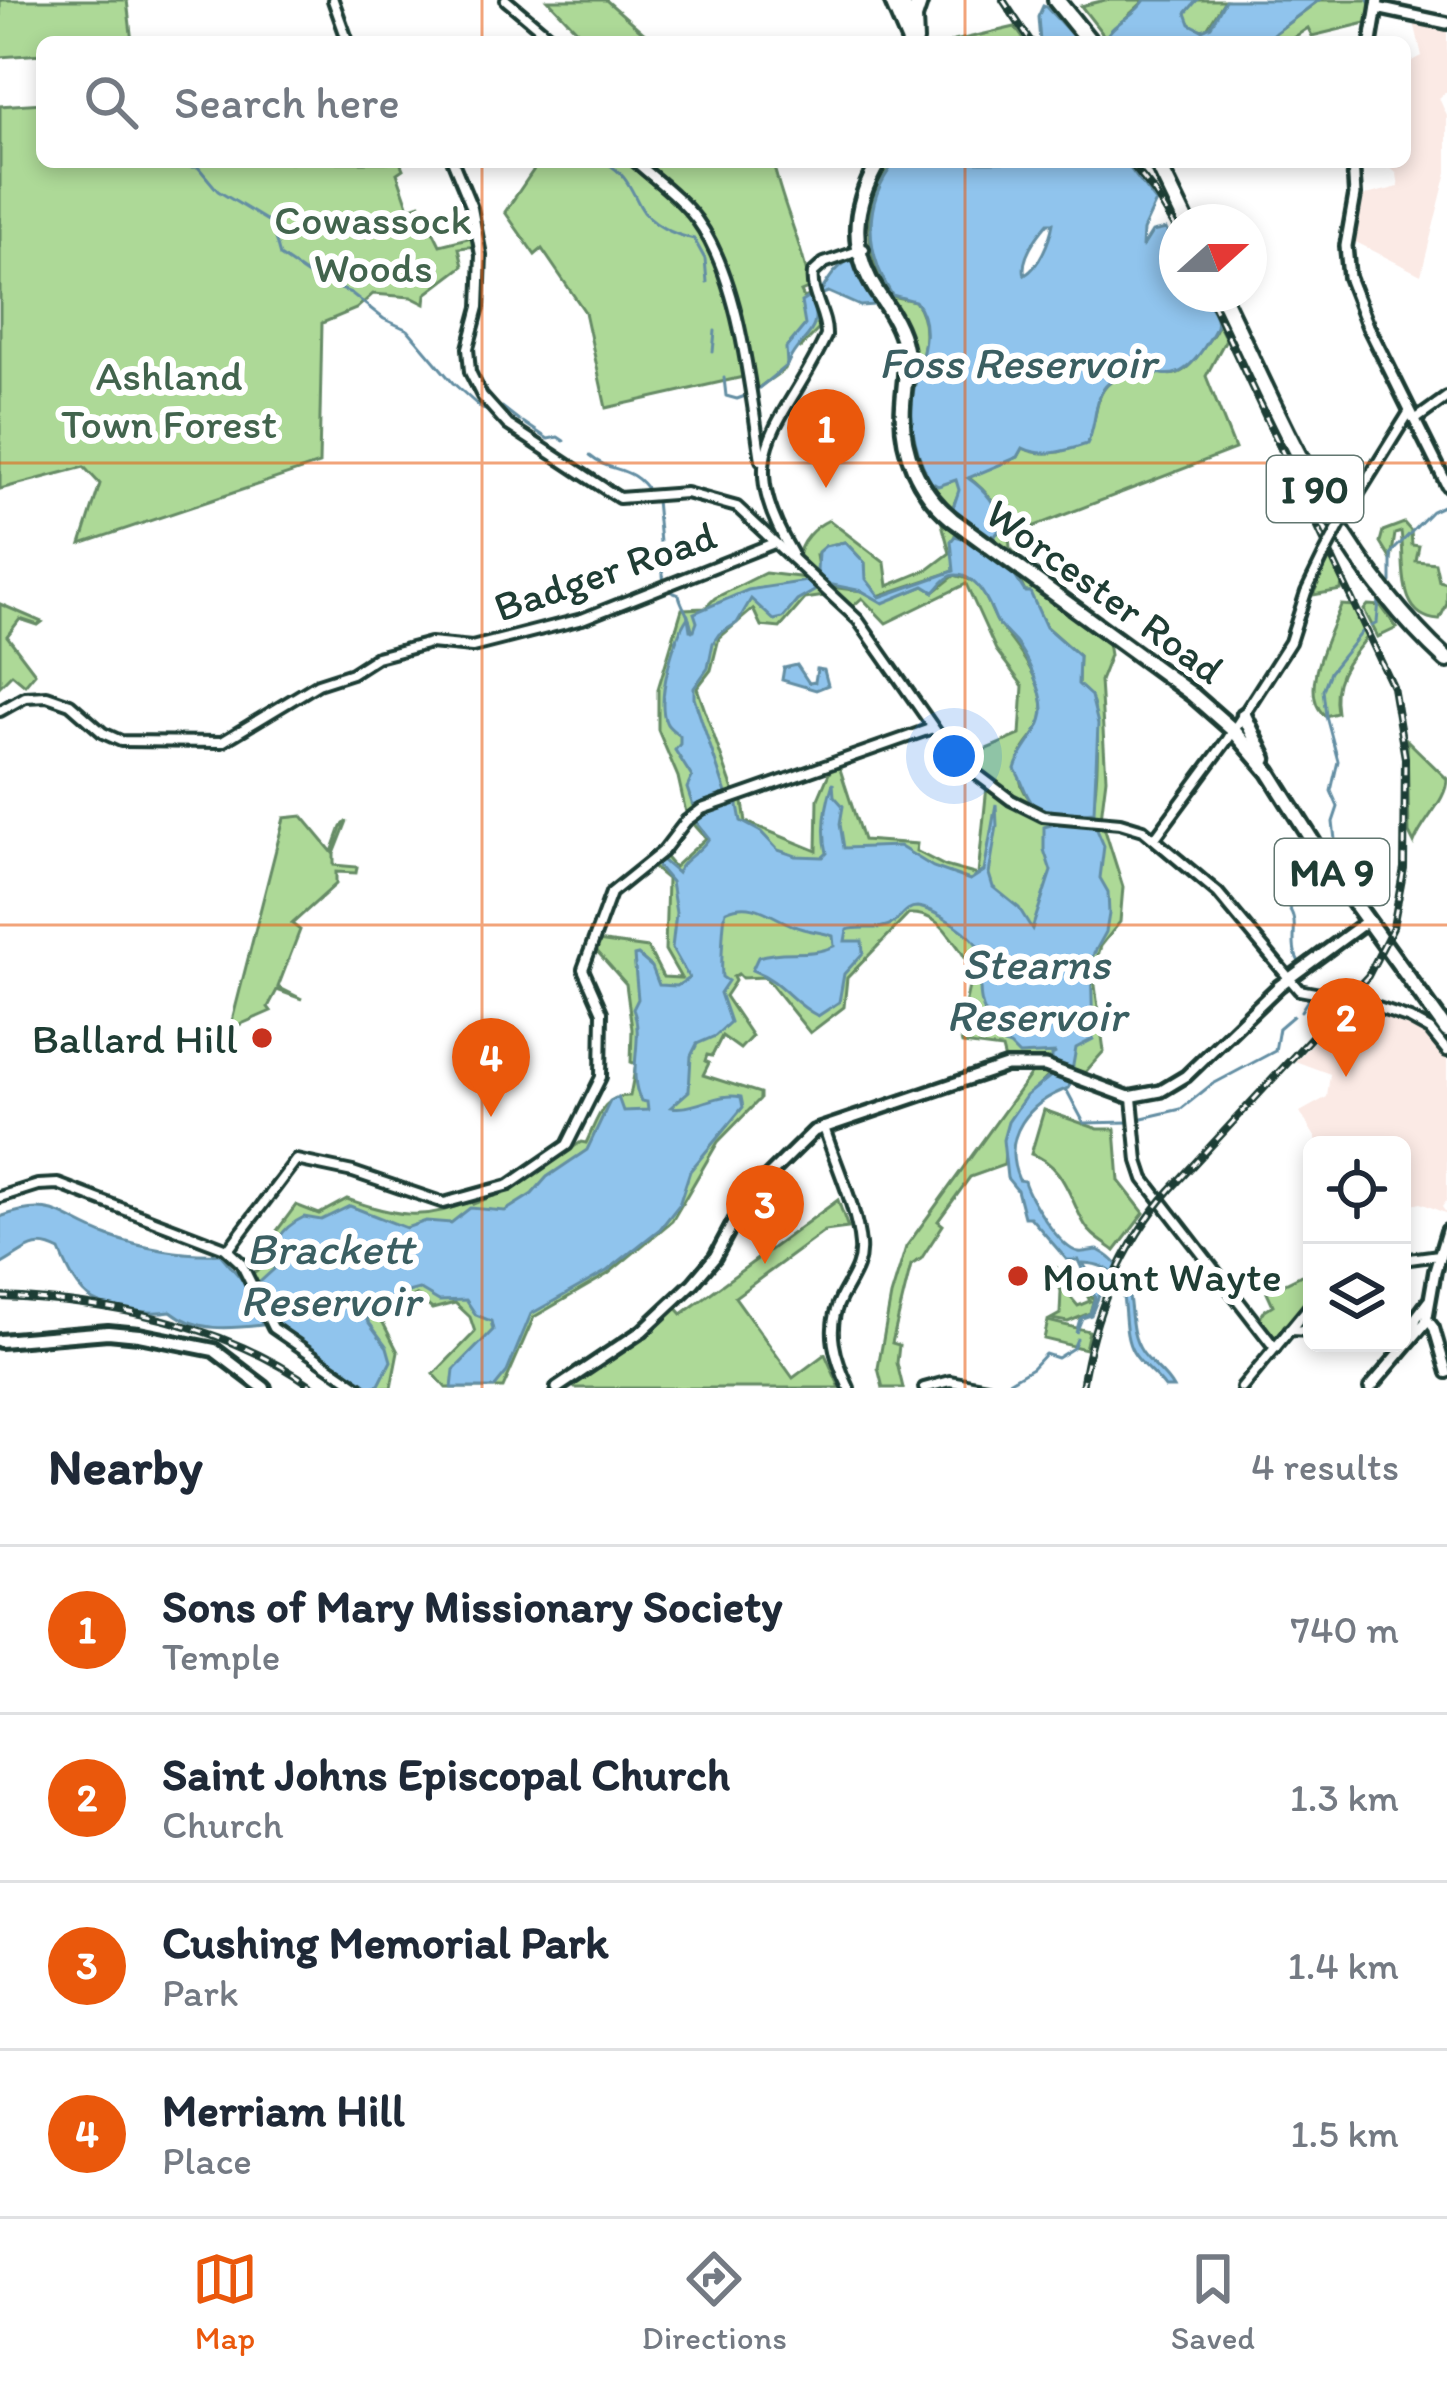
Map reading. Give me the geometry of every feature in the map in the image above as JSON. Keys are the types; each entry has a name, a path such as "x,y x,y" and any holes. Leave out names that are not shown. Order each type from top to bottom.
{"highway":[{"path":"897,0 910,36"},
{"path":"912,36 920,0"},
{"path":"1056,0 1090,36"},
{"path":"1065,0 1091,36"},
{"path":"861,250 857,211 879,168"},
{"path":"1163,168 1180,204"},
{"name":"Worcester Road","path":"861,250 865,271 904,343 903,433 913,469 938,506 1238,724 1442,1020"},
{"name":"I 90","path":"1233,312 1345,529 1390,592 1447,656"},
{"path":"1238,724 1249,728 1265,760"},
{"name":"Worcester Road","path":"1238,724 1367,921 1442,1020"}],"main road":[{"path":"1372,36 1377,4 1447,23"},
{"path":"1353,168 1355,190 1346,241 1348,272 1365,320 1447,485"},
{"path":"556,1388 657,1319 709,1266 754,1188 805,1137 823,1126 994,1068 1031,1064 1132,1097 1157,1093 1179,1082 1286,981 1367,921"},
{"path":"1370,1388 1411,1339 1429,1297 1447,1231"},
{"path":"0,1341 113,1331 139,1335 214,1350 263,1388"}],"street":[{"path":"334,0 346,36"},
{"path":"506,0 549,36"},
{"path":"455,168 473,212 481,255 479,307 468,360 475,386 520,434 613,495 628,499 703,495 737,507 865,627 958,759 1011,800 1055,818 1130,824 1155,838 1218,892 1286,981 1298,990 1352,1000 1418,1022 1447,1051"},
{"path":"642,168 692,214 720,266 762,463 763,488 779,542"},
{"path":"762,463 784,407 826,337 826,322 812,283 814,272 824,263 861,250"},
{"path":"1155,838 1238,724 1294,634 1306,592 1346,514 1413,415 1447,397"},
{"path":"762,530 773,521"},
{"name":"Badger Road","path":"0,711 20,699 47,696 70,704 98,730 121,741 217,743 318,684 352,673 376,657 423,644 472,647 582,620 779,542"},
{"path":"228,1250 296,1160 353,1172 447,1203 506,1187 562,1150 602,1074 602,1008 583,969 611,893 663,851 702,809 933,728"},
{"path":"1132,1097 1138,1161 1146,1182 1275,1348"},
{"path":"823,1126 860,1246 857,1268 838,1302 832,1328 835,1354 849,1388"},
{"path":"0,1196 58,1184 228,1250 241,1263 266,1319 279,1334 360,1388"},
{"path":"1411,1259 1439,1255"},
{"path":"1241,1388 1303,1314"},
{"path":"1419,1321 1447,1373"},
{"path":"1289,1330 1303,1331"},
{"path":"924,1388 945,1381 988,1388"}],"shaded area":[{"path":"1413,18 1447,24 1447,91 1439,98 1447,116 1447,172 1421,275 1350,239 1358,197 1399,187 1391,168 1411,168 1411,62 1422,56"},
{"path":"1353,1003 1421,1027 1447,1054 1447,1200 1442,1207 1447,1214 1421,1203 1411,1205 1411,1136 1314,1136 1300,1112 1327,1097 1330,1074 1295,1061"}],"green space":[{"path":"0,0 127,0 131,36 36,36 36,54 0,57"},
{"path":"548,0 606,0 647,36 582,36"},
{"path":"1105,0 1145,0 1106,36 1081,6"},
{"path":"1197,0 1225,0 1206,30 1194,27 1187,18 1186,9"},
{"path":"1319,0 1373,0 1370,22 1312,36 1308,28 1296,36 1271,36"},
{"path":"1015,27 1022,36 976,36"},
{"name":"Ashland Town Forest","path":"36,103 36,168 403,168 397,173 409,208 420,204 440,245 476,236 477,246 459,248 463,266 426,294 425,304 411,297 373,294 356,309 322,323 319,464 81,544 100,484 84,467 0,489 0,106"},
{"path":"535,168 640,168 683,208 712,252 731,313 743,377 606,408 585,312 542,249 535,255 505,212"},
{"path":"647,168 775,168 807,272 810,288 801,292 804,298 812,295 824,324 800,348 795,346 785,369 754,391 740,331 703,223"},
{"path":"885,168 891,168 873,211 872,247 877,265 895,297 915,301 925,327 913,400 915,439 929,479 956,479 960,490 953,506 977,528 950,505 938,492 928,478 914,448 910,412 911,346 877,271 870,240 871,208"},
{"path":"1218,324 1226,339 1206,376 1235,449 1009,536 1010,548 1027,565 986,535 999,532 998,514 987,494 968,477 1018,457 1023,448 1049,453 1076,446 1092,428 1106,386 1132,372 1182,371"},
{"path":"944,517 978,543 955,536 954,571 878,596 865,579 865,563 845,542 826,546 816,555 820,579 798,559 808,536 829,520 885,563 888,586 929,569 950,553"},
{"path":"1404,523 1411,531 1412,545 1419,546 1416,561 1435,563 1439,581 1447,583 1447,604 1439,620 1425,617 1409,599 1401,532 1395,534 1391,560 1380,542 1383,531"},
{"path":"987,550 1107,637 1110,655 1100,681 1106,778 1101,818 1067,816 1091,815 1097,772 1094,709 1078,685 1079,656 1046,627 1029,592"},
{"path":"1330,557 1342,580 1341,590 1313,595"},
{"path":"765,573 807,578 825,596 805,599 780,628 761,626 753,609 719,638 711,670 697,688 733,790 739,793 687,817 678,777 658,730 658,689 682,609 705,608"},
{"path":"955,575 977,585 1042,697 1042,720 1023,750 1019,769 1025,793 1051,816 1017,802 963,759 1020,735 1023,686 996,650 966,584 886,623 862,598 851,608 821,581 862,591 883,602 924,586 934,592"},
{"path":"0,604 42,622 20,619 7,636 35,673 25,685 12,674 0,686"},
{"path":"1341,605 1354,606 1369,635 1339,680 1337,713 1325,716 1317,706 1315,678"},
{"path":"1368,605 1381,606 1397,628 1378,637 1364,610"},
{"path":"1407,740 1447,779 1443,795 1414,843 1409,833"},
{"path":"838,763 863,840 917,844 916,851 945,866 978,875 987,786 1039,818 1103,824 1123,887 1120,922 1101,946 1093,971 1104,1051 1081,1077 1006,1064 1002,1049 962,1044 961,1023 970,981 966,960 937,922 909,914 847,978 844,1007 810,1033 765,977 733,977 725,996 752,1036 740,1049 722,1036 712,1056 707,1055 703,1075 760,1093 760,1099 718,1142 672,1221 608,1274 534,1317 503,1388 446,1388 434,1374 475,1332 470,1317 455,1303 432,1309 416,1295 378,1313 398,1352 391,1388 365,1388 278,1328 250,1275 265,1265 261,1252 296,1205 319,1214 347,1199 394,1212 439,1212 511,1189 586,1143 607,1104 630,1096 636,1064 631,1062 626,984 594,948 597,941 648,948 663,977 681,978 665,950 667,879 650,865 663,854 674,867 706,838 690,820 742,796 746,822 817,851 818,799 833,764"},
{"path":"302,816 332,852 347,821 334,865 357,867 356,873 336,872 336,884 292,924 300,930 278,987 302,999 277,990 268,1007 271,1011 230,1029 284,818"},
{"path":"1036,1067 1053,1071 1012,1119 1004,1165 970,1177 938,1221 943,1225 921,1259 911,1265 892,1343 899,1345 897,1363 903,1388 883,1388 878,1368 906,1247"},
{"path":"1044,1110 1098,1129 1115,1129 1119,1181 1144,1213 1115,1251 1088,1229 1059,1174 1031,1154"},
{"path":"838,1200 848,1228 825,1231 735,1297 793,1378 825,1354 840,1388 575,1388 569,1381 674,1305 682,1314"},
{"path":"1051,1265 1078,1306 1090,1301 1087,1295 1094,1298 1090,1313 1068,1322 1051,1319 1060,1314 1061,1291"},
{"path":"1303,1274 1303,1308 1273,1340 1257,1322 1273,1305 1267,1292"},
{"path":"1048,1321 1089,1331 1085,1349 1044,1339"}],"water":[{"path":"1145,0 1197,0 1186,13 1190,24 1202,30 1211,26 1225,0 1319,0 1271,36 1107,36"},
{"path":"1046,7 1073,36 1040,36 1038,17"},
{"path":"891,168 1130,168 1156,202 1143,230 1142,248 1152,232 1159,230 1159,312 1213,312 1216,318 1205,346 1180,372 1137,370 1109,383 1100,396 1087,444 1047,453 1023,448 1018,457 968,478 990,498 1000,519 995,536 986,535 988,552 1030,592 1046,627 1079,656 1078,684 1091,696 1098,724 1094,812 1069,814 1067,821 1095,825 1104,846 1100,878 1108,892 1109,914 1106,932 1091,959 1093,1039 1076,1048 1069,1088 1042,1102 1022,1123 1013,1149 1014,1164 1019,1180 1063,1242 1079,1252 1098,1250 1122,1271 1136,1339 1173,1388 1165,1388 1133,1352 1120,1284 1101,1266 1083,1263 1100,1293 1091,1315 1082,1318 1076,1333 1080,1319 1090,1313 1095,1297 1078,1260 1067,1260 1030,1217 1024,1217 1017,1190 1007,1178 1003,1140 1008,1122 1026,1096 1052,1075 1056,1053 1019,1055 1010,1046 981,1036 976,1023 987,1016 981,1001 979,950 952,923 917,907 888,926 847,930 845,941 862,941 863,953 844,974 839,1002 818,1016 752,970 758,957 825,950 834,946 833,936 793,926 757,909 726,911 722,977 728,981 720,993 730,1022 697,1044 691,1056 689,1091 671,1107 732,1096 741,1097 743,1107 690,1171 679,1205 660,1229 607,1271 531,1314 507,1372 494,1388 452,1388 454,1370 493,1330 491,1321 476,1315 466,1300 439,1301 419,1289 377,1308 367,1320 387,1347 391,1361 379,1385 368,1388 286,1334 254,1296 262,1325 213,1327 191,1323 171,1311 132,1311 93,1300 77,1284 60,1251 51,1247 29,1248 0,1265 0,1217 46,1210 134,1244 220,1254 251,1290 274,1269 276,1245 283,1232 304,1217 321,1220 350,1206 406,1228 426,1221 451,1223 470,1208 505,1211 532,1194 547,1177 587,1150 610,1101 618,1097 623,1111 648,1110 635,1078 633,1009 638,999 634,956 652,967 659,985 677,986 689,978 672,948 676,913 671,882 655,863 662,860 677,873 709,838 697,823 699,814 737,800 741,821 761,832 778,850 823,857 833,783 834,796 843,806 844,848 899,846 933,867 970,880 984,871 996,804 989,874 993,887 1019,908 1032,929 1051,871 1044,850 1044,827 1058,823 1059,816 1033,804 1015,769 1043,711 1024,656 998,623 982,592 964,576 950,577 934,592 924,586 883,603 862,591 823,583 817,571 818,552 845,542 865,563 866,579 880,597 954,571 951,541 955,536 979,543 976,526 953,508 959,490 956,480 938,486 931,482 915,442 912,400 925,324 915,301 892,295 883,279 872,245 872,211","holes":["1048,223 1053,223 1043,252 1025,275 1031,248"]},
{"path":"854,260 876,305 860,306 828,292 818,296"},
{"path":"811,296 813,327 787,365 786,348 805,325 801,302"},
{"path":"807,581 816,590 797,601 783,618 774,620 751,599 737,623 713,643 694,698 726,793 693,806 687,788 692,777 675,750 680,736 667,724 663,699 683,626 688,617 690,630 694,630 694,613 748,590"},
{"path":"797,665 809,683 815,682 817,669 824,670 828,685 816,690 782,680 784,668"}],"waterway":[{"path":"1368,0 1373,10"},
{"path":"199,168 218,191 271,223 280,256 408,330 453,383 490,411"},
{"path":"613,168 650,219 694,239 705,259 707,282"},
{"path":"713,352 715,331"},
{"path":"754,392 787,365"},
{"path":"724,378 726,396 748,395"},
{"path":"502,407 520,421"},
{"path":"523,422 548,439 564,441"},
{"path":"590,456 629,473 650,493"},
{"path":"656,500 664,585"},
{"path":"1391,582 1391,553 1432,511 1447,504"},
{"path":"667,590 679,595 692,631"},
{"path":"1372,626 1377,623 1379,600"},
{"path":"1332,858 1338,807 1331,791 1338,761 1323,690 1330,672 1363,631"},
{"path":"1300,963 1289,908 1310,882 1310,872 1320,865"},
{"path":"1301,1011 1309,998"},
{"path":"1138,1119 1181,1109 1211,1085 1275,1051 1279,1028 1293,1016"},
{"path":"1066,1089 1084,1123 1130,1122"},
{"path":"1000,1387 1032,1368 1045,1354 1057,1358 1073,1348 1077,1339"}],"railway":[{"path":"1003,0 1027,36"},
{"path":"1135,168 1162,204"},
{"path":"1082,1388 1102,1308 1137,1234 1170,1190 1368,976 1393,927 1404,868 1405,758 1393,687 1216,312"},
{"path":"0,1297 82,1304 165,1320 243,1347 315,1388"}],"place":[{"name":"Sons of Mary Missionary Society","path":"826,488"},
{"name":"Ballard Hill","path":"262,1038"},
{"name":"Saint Johns Episcopal Church","path":"1346,1077"},
{"name":"Merriam Hill","path":"491,1117"},
{"name":"Cushing Memorial Park","path":"765,1264"},
{"name":"Mount Wayte","path":"1018,1276"}],"park label":[{"name":"Cowassock Woods","path":"373,243"}],"water label":[{"name":"Foss Reservoir","path":"1017,362"},
{"name":"Stearns Reservoir","path":"1036,989"},
{"name":"Brackett Reservoir","path":"330,1274"}]}
